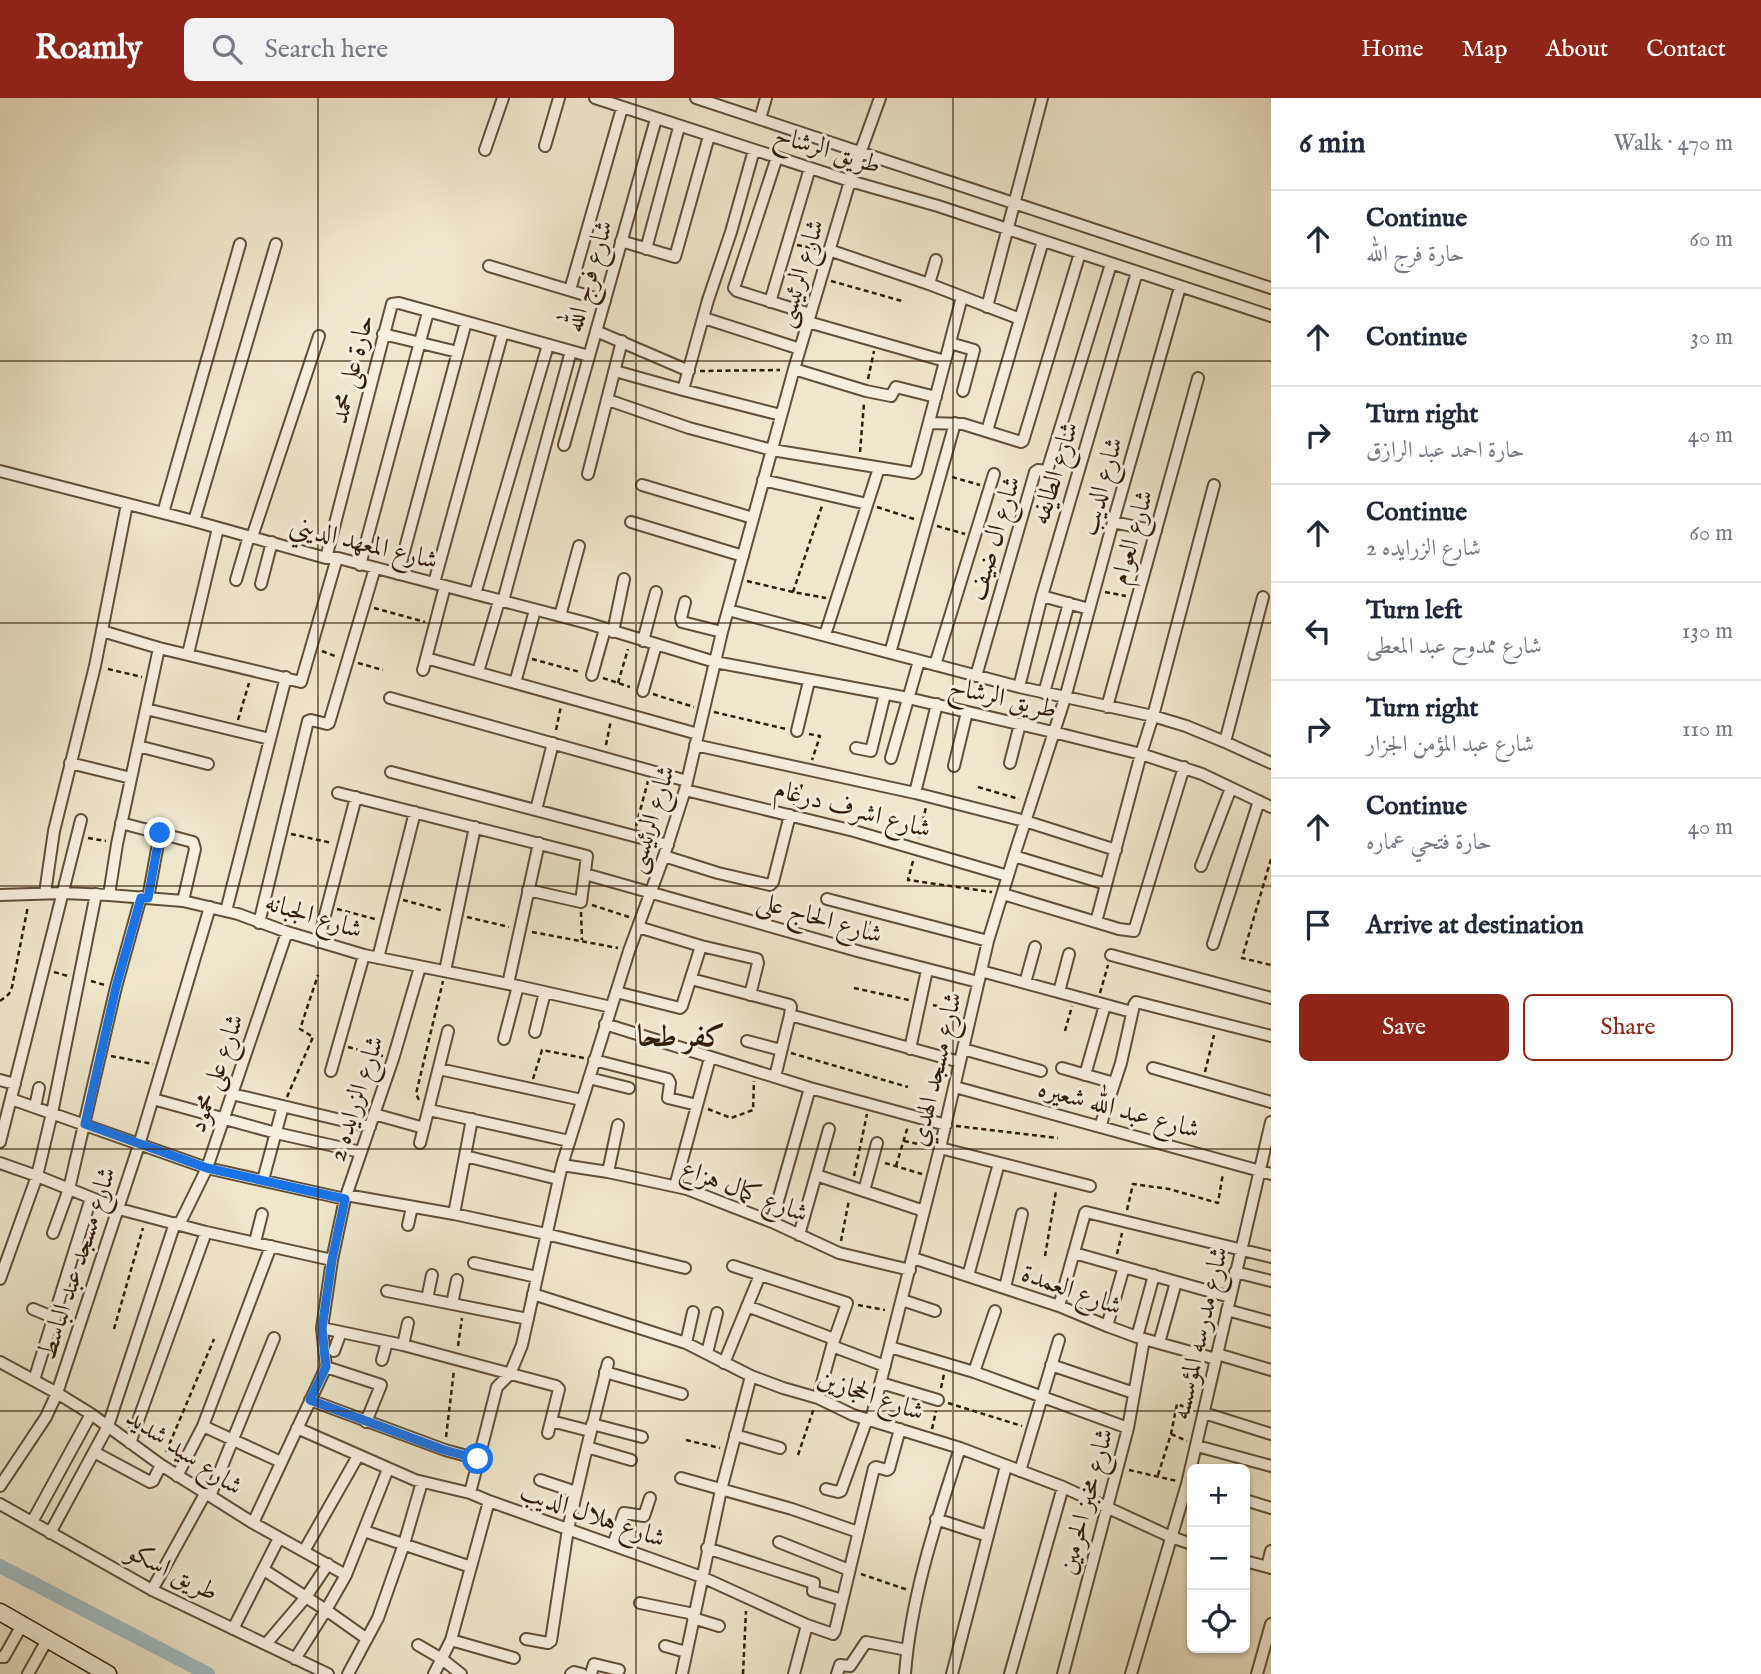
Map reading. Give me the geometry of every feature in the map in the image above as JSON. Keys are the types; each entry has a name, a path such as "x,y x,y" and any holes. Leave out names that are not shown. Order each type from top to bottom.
{"street":[{"path":"485,150 503,98"},
{"path":"545,146 559,98"},
{"name":"طريق الرشاح","path":"594,98 850,181 1009,226 1043,241 1271,316"},
{"path":"570,290 627,109 636,98"},
{"name":"طريق الرشاح","path":"696,98 732,104 760,119 1271,288"},
{"path":"760,119 766,98"},
{"name":"شارع الرئيسى","path":"470,1493 497,1387 510,1374 522,1346 569,1140 629,951 666,850 686,785 722,632 781,415 850,181 880,98"},
{"path":"987,307 1042,98"},
{"name":"شارع فرج الله","path":"564,445 656,119"},
{"path":"646,249 680,127"},
{"path":"621,241 676,256 709,136"},
{"path":"683,390 754,150"},
{"path":"776,157 734,286 737,291 876,341 945,361"},
{"path":"770,302 810,168"},
{"path":"987,431 1043,241"},
{"path":"163,513 240,244"},
{"path":"194,521 276,244"},
{"path":"829,250 1020,319"},
{"path":"929,423 964,424 1023,441 1080,253"},
{"path":"929,284 936,260"},
{"name":"شارع ال ضيف","path":"976,676 1035,472 1047,471 1111,264"},
{"path":"489,265 605,300"},
{"name":"شارع الطايفه","path":"1019,687 1042,596 1137,272"},
{"name":"شارع الديب","path":"1053,732 1065,698 1180,287"},
{"path":"607,400 689,428 772,450 915,472 962,297"},
{"name":"حارة على محمد","path":"286,677 300,682 303,680 392,304 399,303 589,356"},
{"path":"360,565 428,312"},
{"path":"704,318 800,349"},
{"path":"398,574 466,322"},
{"path":"596,331 689,371"},
{"path":"423,670 435,624 440,585 503,332"},
{"path":"383,334 458,352"},
{"path":"236,580 319,336"},
{"path":"588,474 622,341"},
{"path":"950,343 974,350 963,391"},
{"path":"475,594 548,345"},
{"path":"478,672 501,601 571,351"},
{"path":"794,369 891,396 896,387 936,397"},
{"path":"615,371 781,415"},
{"name":"شارع العوام","path":"1107,707 1198,378"},
{"path":"891,653 955,423"},
{"path":"825,635 879,468"},
{"name":"شارع المعهد الديني","path":"0,471 560,616 715,663"},
{"path":"935,665 994,474"},
{"path":"763,480 867,504"},
{"path":"642,485 753,518"},
{"path":"1097,922 1214,485"},
{"path":"45,893 54,831 95,666 127,504"},
{"path":"631,522 743,556"},
{"path":"1113,522 1156,531"},
{"path":"188,654 218,528"},
{"path":"261,584 272,542"},
{"path":"560,616 579,546"},
{"path":"259,923 308,721 329,724 375,568"},
{"path":"592,675 624,579"},
{"path":"643,641 656,592"},
{"path":"1042,596 1090,609"},
{"path":"1225,742 1263,597"},
{"path":"685,602 682,622 722,632"},
{"path":"1044,692 1069,603"},
{"path":"515,683 535,610"},
{"name":"طريق الرشاح","path":"728,610 1019,687 1153,716 1186,726 1271,763"},
{"path":"102,631 159,648 286,677 226,911"},
{"path":"643,691 656,645"},
{"path":"109,895 121,823 159,648"},
{"path":"426,658 613,710 696,740 808,771 929,796 1025,821 1115,850"},
{"path":"891,758 919,660"},
{"name":"طريق الرشاح","path":"715,663 908,698 1141,754 1184,767 1271,807"},
{"path":"797,731 809,681"},
{"path":"856,748 871,751 885,694"},
{"name":"شارع اشرف درغام","path":"390,698 603,757 686,785 917,848 1007,876"},
{"path":"915,793 937,705"},
{"path":"146,709 270,740"},
{"path":"954,766 967,712"},
{"path":"1010,763 1020,724"},
{"name":"شارع مسجد الهدي","path":"826,1489 841,1491 881,1383 946,1125 988,942 1053,732"},
{"path":"536,810 553,743"},
{"path":"138,746 208,764"},
{"path":"70,764 131,778"},
{"path":"1003,894 1132,932 1135,930 1184,767"},
{"path":"391,772 633,835 718,873 769,886 773,882 790,815"},
{"path":"1202,866 1231,788"},
{"path":"338,793 585,854 588,857 581,902 528,890"},
{"path":"318,942 356,797"},
{"path":"1213,944 1259,801"},
{"path":"378,958 415,812"},
{"path":"0,1142 3,1116 11,1099 82,820"},
{"path":"121,823 193,842 195,849 183,901"},
{"path":"446,971 475,827"},
{"path":"53,1233 69,1189 116,987 144,898 160,833"},
{"path":"504,1039 520,930 539,843"},
{"path":"1014,856 1106,884"},
{"name":"شارع الحاج على","path":"585,874 927,970 1026,983 1132,1012"},
{"path":"0,1279 37,1176 96,894"},
{"name":"شارع الجبانه","path":"0,895 96,894 183,901 226,911 365,955 611,1007"},
{"path":"827,899 988,942"},
{"name":"شارع مسجد عبد الباسط","path":"0,1486 47,1417 57,1393 119,1209 210,907"},
{"path":"639,924 702,946 757,959 750,995"},
{"name":"شارع على محمود","path":"50,1533 108,1426 177,1224 207,1168 287,932"},
{"path":"616,992 678,1009 682,1005 702,946"},
{"path":"1026,983 1035,947"},
{"path":"1059,992 1069,954"},
{"path":"331,1071 365,955"},
{"path":"1111,955 1271,998"},
{"name":"شارع الزرايده 2","path":"326,1367 322,1328 332,1260 346,1197 393,1059 420,967"},
{"path":"909,1049 927,970"},
{"path":"691,979 790,1005 775,1077"},
{"path":"536,1032 545,992"},
{"path":"1100,1127 1132,1012 1138,1002 1271,1035"},
{"path":"1085,1074 1105,1005"},
{"path":"790,1015 960,1062"},
{"path":"605,1024 810,1088 946,1125"},
{"path":"420,1143 448,1031"},
{"path":"747,1041 781,1050"},
{"path":"963,1049 1041,1070"},
{"path":"675,1186 710,1058"},
{"path":"594,1060 668,1079 668,1098 697,1105"},
{"path":"1062,1068 1114,1083"},
{"path":"1153,1068 1271,1102"},
{"path":"439,1069 582,1100"},
{"path":"589,1077 628,1088"},
{"path":"0,1080 15,1084"},
{"name":"شارع عبد الله شعيره","path":"955,1087 1271,1174"},
{"path":"35,1107 39,1088"},
{"path":"772,1222 810,1088"},
{"path":"232,1094 370,1127"},
{"path":"11,1099 207,1168 346,1197 454,1214 685,1268"},
{"path":"153,1099 224,1120 361,1152"},
{"path":"263,1180 283,1106"},
{"path":"429,1110 569,1140"},
{"path":"374,1114 424,1128"},
{"path":"454,1214 472,1119"},
{"name":"شارع مدرسه المؤسسه","path":"1192,1464 1271,1122"},
{"path":"608,1172 618,1125"},
{"path":"799,1234 829,1129"},
{"path":"864,1191 877,1143"},
{"path":"940,1148 1090,1186"},
{"path":"465,1156 558,1179"},
{"path":"0,1163 119,1209 206,1232 332,1260"},
{"path":"968,1276 999,1163"},
{"name":"شارع كمال هزاع","path":"562,1165 675,1186 772,1222 839,1252 909,1270"},
{"path":"816,1175 924,1211"},
{"path":"34,1380 91,1198"},
{"path":"408,1224 412,1207"},
{"path":"1059,1306 1085,1213 1088,1211 1271,1257"},
{"path":"255,1242 262,1214"},
{"path":"1005,1288 1022,1214"},
{"path":"130,1443 206,1232"},
{"path":"177,1476 203,1426 271,1246"},
{"path":"1074,1253 1230,1297"},
{"name":"شارع العمدة","path":"913,1258 1059,1306 1140,1338 1271,1370"},
{"path":"474,1263 537,1277"},
{"path":"733,1266 848,1303 833,1342 818,1398"},
{"path":"1107,1326 1124,1267"},
{"path":"1235,1272 1271,1282"},
{"path":"427,1299 432,1275"},
{"path":"724,1363 761,1275"},
{"name":"شارع مخبز الحرمين","path":"1063,1674 1128,1428 1140,1338 1154,1275"},
{"path":"457,1280 458,1305"},
{"path":"1159,1343 1176,1282"},
{"path":"387,1291 528,1320"},
{"name":"شارع الحجازين","path":"533,1294 686,1343 751,1376 818,1398 853,1415 960,1448 1063,1487 1187,1542"},
{"path":"902,1300 935,1311"},
{"path":"747,1306 885,1366"},
{"path":"33,1309 55,1318"},
{"path":"1227,1310 1271,1322"},
{"path":"974,1372 995,1311"},
{"path":"686,1343 694,1312"},
{"path":"707,1353 717,1313"},
{"path":"402,1345 408,1323"},
{"path":"322,1328 456,1358 556,1385 559,1389 548,1433"},
{"path":"334,1351 341,1332"},
{"path":"152,1590 207,1495 233,1440 274,1338"},
{"path":"1020,1471 1059,1340"},
{"path":"382,1360 387,1342"},
{"path":"890,1347 974,1372 1128,1428"},
{"name":"شارع سيد شديد","path":"0,1362 57,1393 207,1495 346,1575"},
{"path":"1051,1365 1134,1393"},
{"path":"253,1523 326,1367 381,1385 366,1422"},
{"path":"526,1639 548,1643 551,1640 568,1529 607,1368 682,1394"},
{"path":"682,1674 707,1548 751,1376"},
{"path":"881,1383 938,1400"},
{"path":"310,1400 444,1450 478,1459"},
{"path":"1204,1413 1271,1434"},
{"path":"32,1522 91,1415"},
{"path":"551,1421 642,1437"},
{"path":"203,1426 281,1462"},
{"name":"شارع هلال الديب","path":"297,1428 422,1482 470,1493 702,1577 747,1599 833,1634 842,1600"},
{"path":"707,1548 814,1583 813,1591 842,1600 874,1468 889,1469 900,1429"},
{"path":"735,1435 780,1448"},
{"path":"1196,1446 1271,1466"},
{"path":"587,1447 631,1460"},
{"path":"905,1674 918,1594 936,1519 960,1448"},
{"path":"94,1451 150,1482 161,1465"},
{"path":"304,1551 358,1456"},
{"path":"952,1674 1006,1466"},
{"path":"295,1658 346,1575 388,1469"},
{"path":"681,1478 792,1509 858,1532"},
{"path":"540,1480 576,1492"},
{"path":"348,1674 377,1618 404,1544 422,1482"},
{"name":"شارع مدرسه المؤسسه","path":"1131,1674 1187,1484"},
{"path":"1010,1674 1063,1487"},
{"path":"614,1545 624,1513 644,1517 650,1498"},
{"path":"433,1674 451,1640 489,1502"},
{"path":"1250,1502 1271,1508"},
{"name":"طريق اسكو","path":"0,1504 152,1590 328,1674"},
{"path":"936,1519 988,1536"},
{"path":"364,1531 471,1567"},
{"path":"233,1629 279,1538"},
{"path":"779,1542 849,1570"},
{"path":"1250,1562 1269,1568 1271,1551"},
{"path":"266,1644 306,1597 328,1564"},
{"path":"264,1570 367,1639"},
{"path":"640,1603 694,1616 719,1626"},
{"path":"0,1612 108,1674"},
{"path":"1257,1674 1271,1624"},
{"path":"0,1657 4,1657 22,1625"},
{"path":"794,1674 807,1625"},
{"path":"28,1674 47,1640"},
{"path":"451,1640 514,1658"},
{"path":"837,1674 841,1665 850,1666 866,1642 907,1650"},
{"path":"418,1645 443,1659 461,1674"},
{"path":"665,1646 686,1652"},
{"path":"590,1674 594,1664 619,1670"},
{"path":"571,1674 582,1674"}],"path":[{"path":"787,243 829,250"},
{"path":"821,278 902,301"},
{"path":"859,465 860,434 876,341"},
{"path":"689,371 794,369"},
{"path":"942,473 989,488"},
{"path":"793,592 826,494"},
{"path":"867,504 975,537"},
{"path":"737,578 836,600"},
{"path":"1094,590 1137,598"},
{"path":"364,606 435,624"},
{"path":"618,683 631,637"},
{"path":"312,648 383,670"},
{"path":"523,656 703,710 820,736 790,815"},
{"path":"95,666 152,680"},
{"path":"235,731 252,670"},
{"path":"553,743 563,696"},
{"path":"603,757 613,710"},
{"path":"633,835 651,771"},
{"path":"978,788 1031,803"},
{"path":"929,796 908,880 1003,894"},
{"path":"281,832 344,846"},
{"path":"1271,859 1242,958 1271,965"},
{"path":"0,1001 9,994 12,987 30,894"},
{"path":"393,897 520,930 629,951"},
{"path":"582,940 581,902 639,924"},
{"path":"327,906 387,923"},
{"path":"861,953 872,911"},
{"path":"44,970 116,987"},
{"path":"416,1094 446,971"},
{"path":"283,1106 313,1037 300,1029 318,975"},
{"path":"1065,1031 1075,997"},
{"path":"1202,1082 1217,1021"},
{"path":"339,1045 393,1059"},
{"path":"530,1089 542,1050 594,1060"},
{"path":"781,1050 908,1087"},
{"path":"101,1053 163,1066"},
{"path":"697,1105 731,1118 753,1110 755,1071"},
{"path":"839,1252 869,1104"},
{"path":"946,1125 1058,1138"},
{"path":"933,1177 897,1166 904,1142 940,1148"},
{"path":"1133,1184 1169,1189 1218,1203 1226,1161"},
{"path":"1045,1256 1058,1177"},
{"path":"114,1329 147,1216"},
{"path":"848,1303 899,1313"},
{"path":"444,1450 456,1358 458,1305"},
{"path":"161,1465 214,1339"},
{"path":"930,1439 947,1364"},
{"path":"798,1455 818,1398"},
{"path":"938,1400 1033,1429"},
{"path":"1157,1475 1171,1434 1177,1404 1204,1413"},
{"path":"686,1440 731,1451"},
{"path":"1118,1468 1187,1484"},
{"path":"849,1570 918,1594"},
{"path":"743,1674 747,1599"}],"waterway":[{"path":"0,1566 208,1674"}],"district":[{"name":"كفر طحا","path":"681,1036"}],"route":[{"path":"160,833 148,898 141,898 116,987 85,1124 207,1168 345,1199 322,1328 326,1367 310,1400 444,1450 478,1459"}]}
